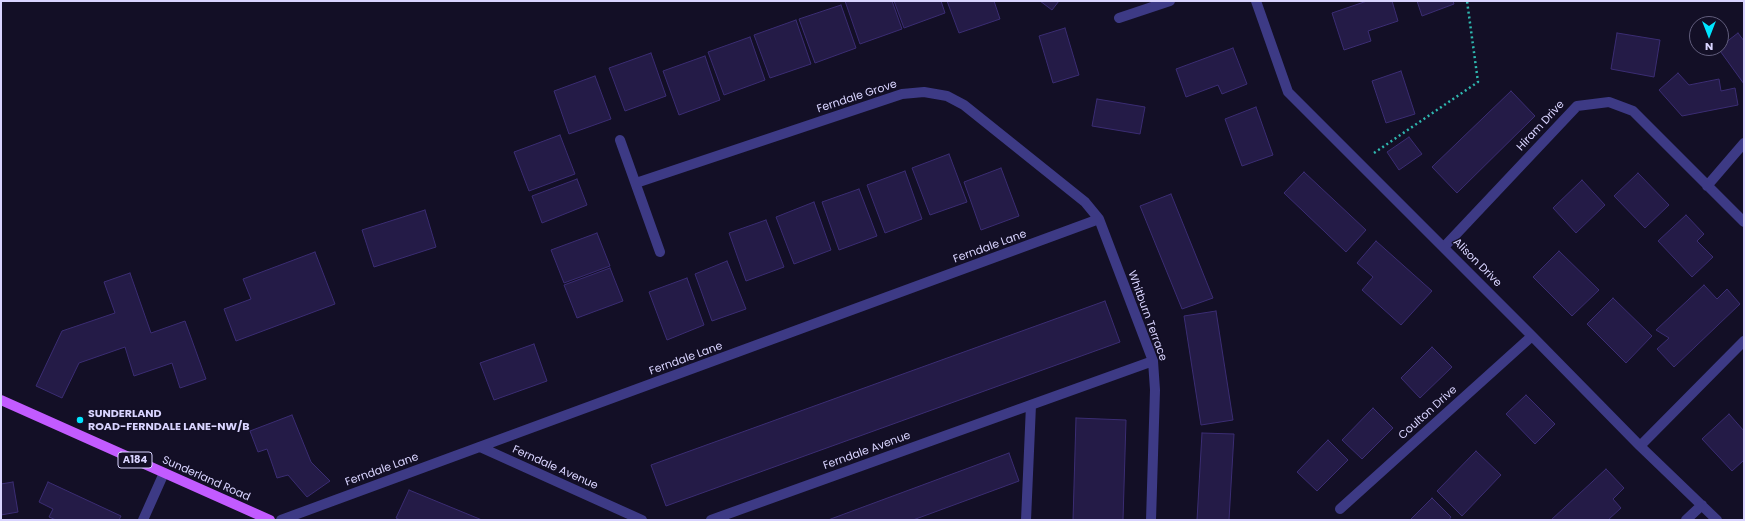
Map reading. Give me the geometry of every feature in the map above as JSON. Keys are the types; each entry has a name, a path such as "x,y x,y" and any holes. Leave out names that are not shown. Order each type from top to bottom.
{"main road":[{"name":"Sunderland Road","path":"1,400 270,520"}],"street":[{"path":"1118,18 1170,1"},
{"name":"Alison Drive","path":"1256,1 1288,92 1444,247 1640,446 1717,520"},
{"name":"Ferndale Grove","path":"636,183 902,94 924,92 947,96 964,105 1085,202 1099,219"},
{"name":"Hiram Drive","path":"1444,247 1578,106 1608,102 1633,111 1744,222"},
{"path":"620,140 660,252"},
{"path":"1707,186 1744,143"},
{"name":"Whitburn Terrace","path":"1099,219 1153,361 1155,390 1151,520"},
{"name":"Ferndale Lane","path":"281,520 1099,219"},
{"name":"Coulton Drive","path":"1340,509 1532,336"},
{"path":"1640,446 1744,341"},
{"name":"Ferndale Avenue","path":"711,520 1153,361"},
{"path":"1026,520 1031,405"},
{"name":"Ferndale Avenue","path":"480,447 642,520"},
{"path":"144,520 164,473"},
{"path":"1686,520 1702,505"}],"path":[{"path":"1359,163 1478,82 1467,1"}],"building":[{"path":"845,1 892,1 902,29 860,44"},
{"path":"894,1 941,1 945,13 904,28"},
{"path":"947,1 994,1 1000,19 959,33"},
{"path":"1040,1 1059,1 1052,10"},
{"path":"1367,1 1392,1 1398,21 1368,31 1371,41 1344,50 1332,13"},
{"path":"1417,1 1453,1 1454,4 1422,16"},
{"path":"841,5 856,48 815,63 799,19"},
{"path":"796,20 811,64 770,78 754,35"},
{"path":"1065,28 1079,75 1053,83 1039,36"},
{"path":"1617,33 1660,40 1654,77 1611,69"},
{"path":"1738,33 1744,41 1744,84 1724,56 1729,56 1729,40"},
{"path":"750,37 765,80 724,95 708,52"},
{"path":"1233,48 1247,84 1222,94 1218,85 1186,97 1176,69"},
{"path":"651,53 666,96 625,111 609,68"},
{"path":"705,56 720,100 679,115 663,71"},
{"path":"1401,71 1415,114 1386,123 1372,81"},
{"path":"1678,73 1689,85 1719,79 1721,91 1735,88 1738,105 1682,116 1659,90"},
{"path":"595,76 611,119 569,134 554,91"},
{"path":"1511,91 1535,116 1457,193 1432,167"},
{"path":"1097,99 1145,107 1140,134 1092,126"},
{"path":"1256,107 1273,155 1242,166 1225,119"},
{"path":"560,135 575,174 529,191 514,152"},
{"path":"1409,137 1422,154 1399,170 1387,152"},
{"path":"949,154 967,202 930,215 912,168"},
{"path":"1001,168 1019,216 981,230 964,182"},
{"path":"905,171 922,219 885,233 867,185"},
{"path":"1304,172 1366,230 1346,252 1284,193"},
{"path":"1638,173 1669,205 1645,228 1614,196"},
{"path":"577,179 587,205 542,223 532,196"},
{"path":"1582,180 1605,205 1576,233 1553,208"},
{"path":"859,189 877,236 839,250 822,202"},
{"path":"1171,194 1213,298 1182,309 1140,206"},
{"path":"814,202 831,250 794,264 776,217"},
{"path":"425,210 436,247 374,267 362,230"},
{"path":"1686,215 1704,234 1697,241 1713,257 1692,277 1658,241"},
{"path":"766,220 784,267 746,281 729,233"},
{"path":"597,233 610,266 564,283 551,250"},
{"path":"1376,241 1432,291 1401,325 1362,290 1373,277 1357,263"},
{"path":"1559,251 1599,290 1572,316 1533,277"},
{"path":"315,252 335,304 236,341 224,309 251,299 243,279"},
{"path":"727,261 746,309 712,321 695,274"},
{"path":"610,268 623,301 577,318 564,285"},
{"path":"130,273 151,333 185,321 206,379 180,388 172,363 134,376 125,347 79,363 62,398 36,386 62,331 115,313 104,282"},
{"path":"687,278 704,325 667,340 649,292"},
{"path":"1704,285 1717,299 1727,289 1740,304 1674,367 1657,349 1669,338 1656,330"},
{"path":"1613,298 1652,336 1626,363 1587,324"},
{"path":"1105,301 1120,342 666,506 651,465"},
{"path":"1216,311 1233,420 1201,425 1184,316"},
{"path":"534,344 547,381 494,400 480,363"},
{"path":"1432,347 1452,367 1420,398 1401,378"},
{"path":"1526,395 1555,424 1535,444 1506,414"},
{"path":"1373,408 1393,428 1362,459 1342,440"},
{"path":"1729,414 1744,431 1744,460 1732,471 1702,439"},
{"path":"292,415 311,462 330,481 307,497 288,475 277,478 267,449 258,452 250,431"},
{"path":"1076,418 1126,420 1123,520 1073,520"},
{"path":"1202,433 1234,434 1229,520 1197,520"},
{"path":"1328,440 1348,460 1317,491 1297,472"},
{"path":"1476,451 1501,475 1462,516 1437,491"},
{"path":"1009,453 1019,481 913,520 828,520"},
{"path":"1606,469 1624,488 1613,499 1621,508 1608,520 1551,520"},
{"path":"13,482 18,512 1,515 1,484"},
{"path":"48,482 121,516 119,520 56,520 49,517 53,509 39,502"},
{"path":"409,490 482,520 400,520 396,518"},
{"path":"1432,498 1451,517 1449,520 1410,520"}],"place":[{"name":"SUNDERLAND ROAD-FERNDALE LANE-NW/B","path":"80,420"}]}
